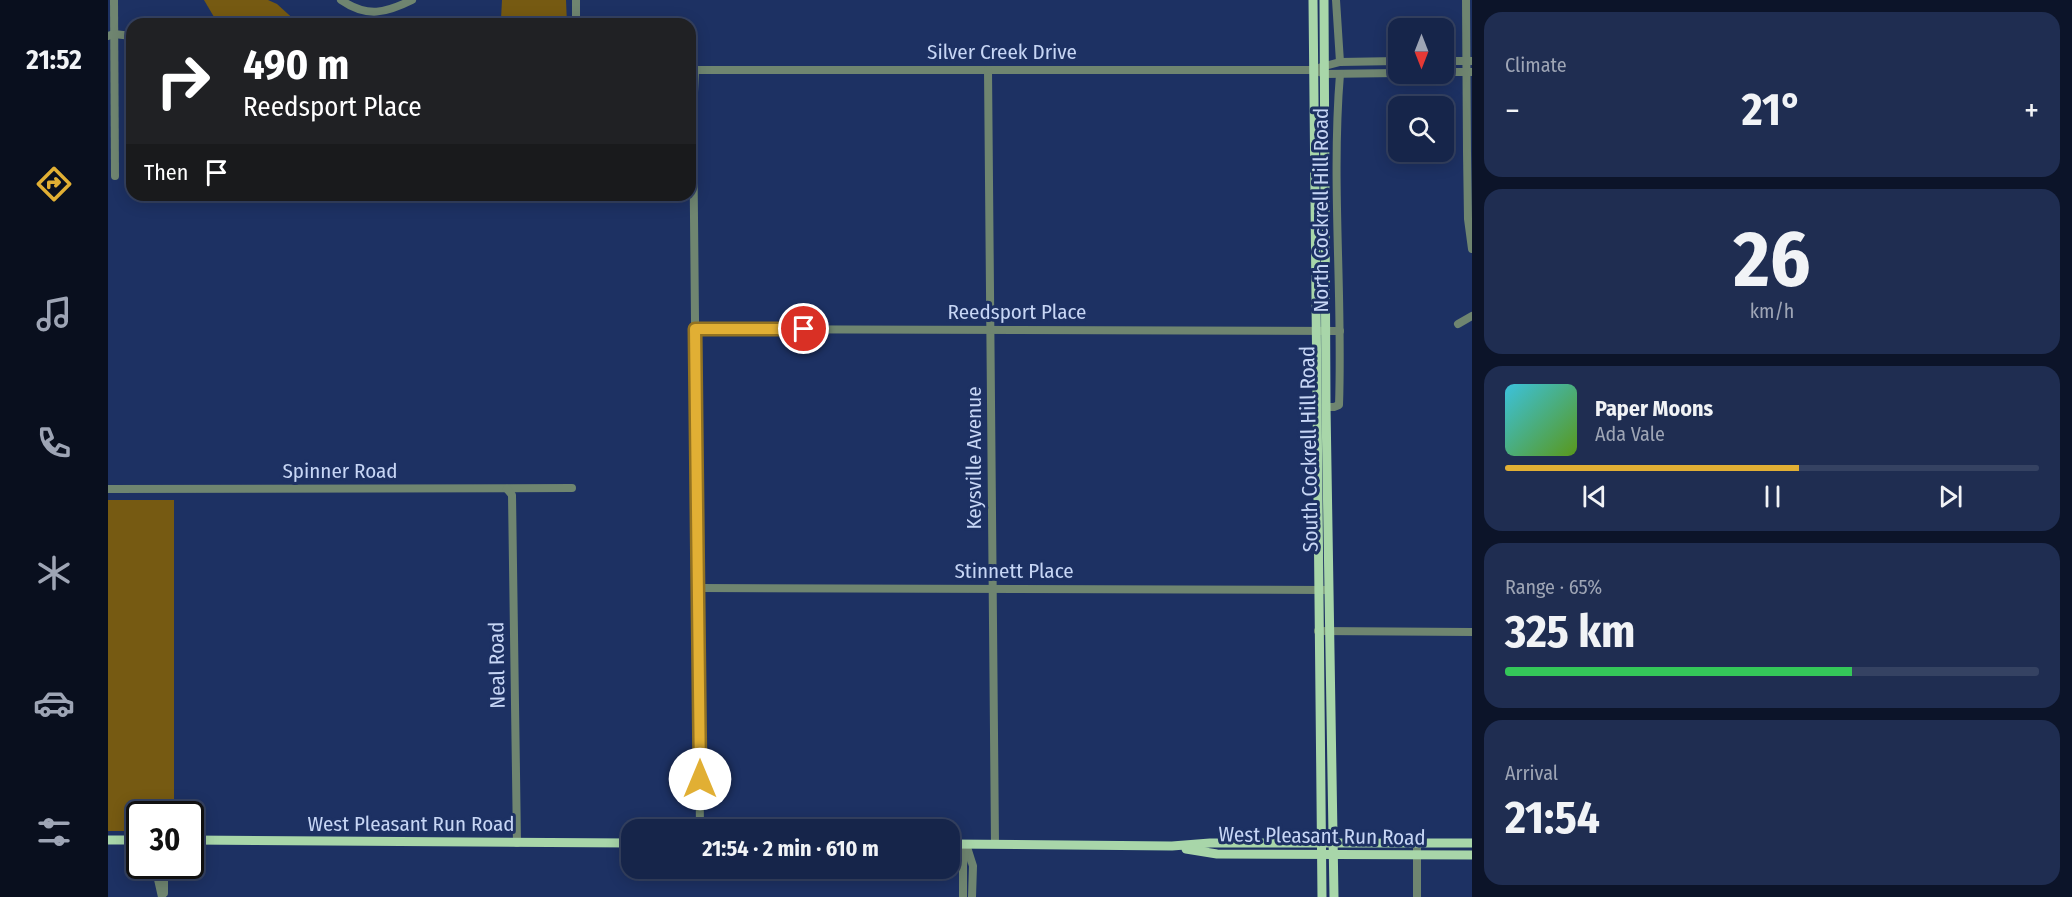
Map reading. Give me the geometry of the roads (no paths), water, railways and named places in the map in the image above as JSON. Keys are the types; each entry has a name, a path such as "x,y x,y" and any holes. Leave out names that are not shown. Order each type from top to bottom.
{"main road":[{"name":"South Cockrell Hill Road","path":"1312,0 1322,897"},
{"name":"South Cockrell Hill Road","path":"1324,0 1326,407 1334,897"},
{"path":"108,840 126,840"},
{"name":"West Pleasant Run Road","path":"204,840 621,843"},
{"name":"West Pleasant Run Road","path":"960,844 1172,846 1210,843 1472,843"},
{"name":"West Pleasant Run Road","path":"1172,846 1217,854 1472,855"}],"street":[{"path":"114,0 111,35 115,176"},
{"path":"345,1 368,12 385,12 412,0"},
{"path":"576,0 576,18"},
{"path":"1336,0 1340,62"},
{"path":"1466,0 1470,71 1468,219 1472,249"},
{"path":"111,35 126,36"},
{"path":"1325,69 1340,62 1388,61"},
{"name":"Silver Creek Drive","path":"696,70 1325,69 1340,74 1388,73"},
{"name":"Keysville Avenue","path":"988,70 995,844"},
{"path":"1454,72 1470,71"},
{"name":"North Cockrell Hill Road","path":"1326,407 1339,405 1340,331 1337,221 1340,74"},
{"path":"694,201 700,819"},
{"path":"1326,221 1337,221"},
{"path":"1458,324 1472,316"},
{"name":"Reedsport Place","path":"695,329 1340,331"},
{"name":"Spinner Road","path":"108,489 572,488"},
{"name":"Neal Road","path":"507,489 512,495 514,559 517,843"},
{"name":"Stinnett Place","path":"699,588 1329,590"},
{"path":"1318,631 1472,632"},
{"path":"1417,843 1417,897"},
{"path":"963,897 963,865 966,844"},
{"path":"966,844 973,866 972,897"},
{"path":"157,879 163,897"},
{"path":"163,897 164,879"}]}
